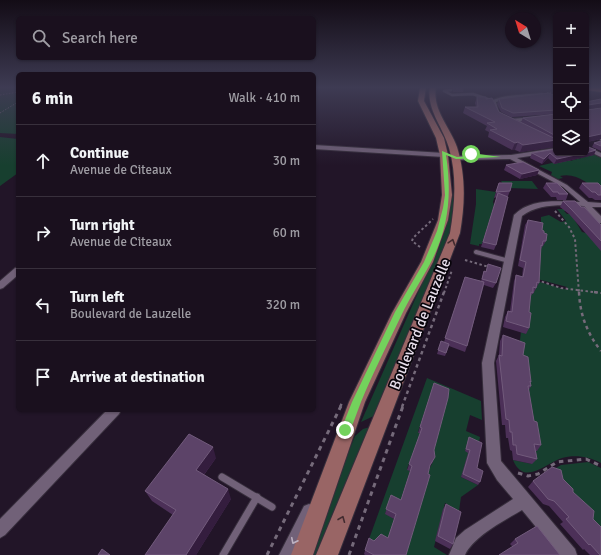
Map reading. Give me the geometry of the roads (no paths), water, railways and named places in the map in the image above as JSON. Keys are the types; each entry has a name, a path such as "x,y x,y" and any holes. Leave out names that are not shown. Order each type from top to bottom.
{"main road":[{"name":"Boulevard de Lauzelle","path":"302,555 314,524 345,430 399,312 427,262 440,231 446,208 449,153 427,113"},
{"name":"Boulevard de Lauzelle","path":"327,555 452,244 460,198 449,153 446,129 437,113"}],"street":[{"path":"497,113 500,116"},
{"path":"524,128 508,120 553,116"},
{"path":"589,145 594,143"},
{"path":"316,148 403,156 410,154 466,153 499,157"},
{"path":"589,148 601,155"},
{"path":"449,153 511,157 553,150"},
{"path":"511,157 565,186 601,221"},
{"path":"569,555 502,475 494,463 488,363 518,215 530,206 601,205"},
{"path":"0,286 16,272"},
{"path":"0,530 113,412"},
{"path":"287,555 310,508 332,448 345,430"},
{"path":"458,555 462,544 470,535 524,500"}],"lane":[{"path":"476,252 508,266"},
{"path":"222,477 272,507"},
{"path":"223,555 257,497"}]}
